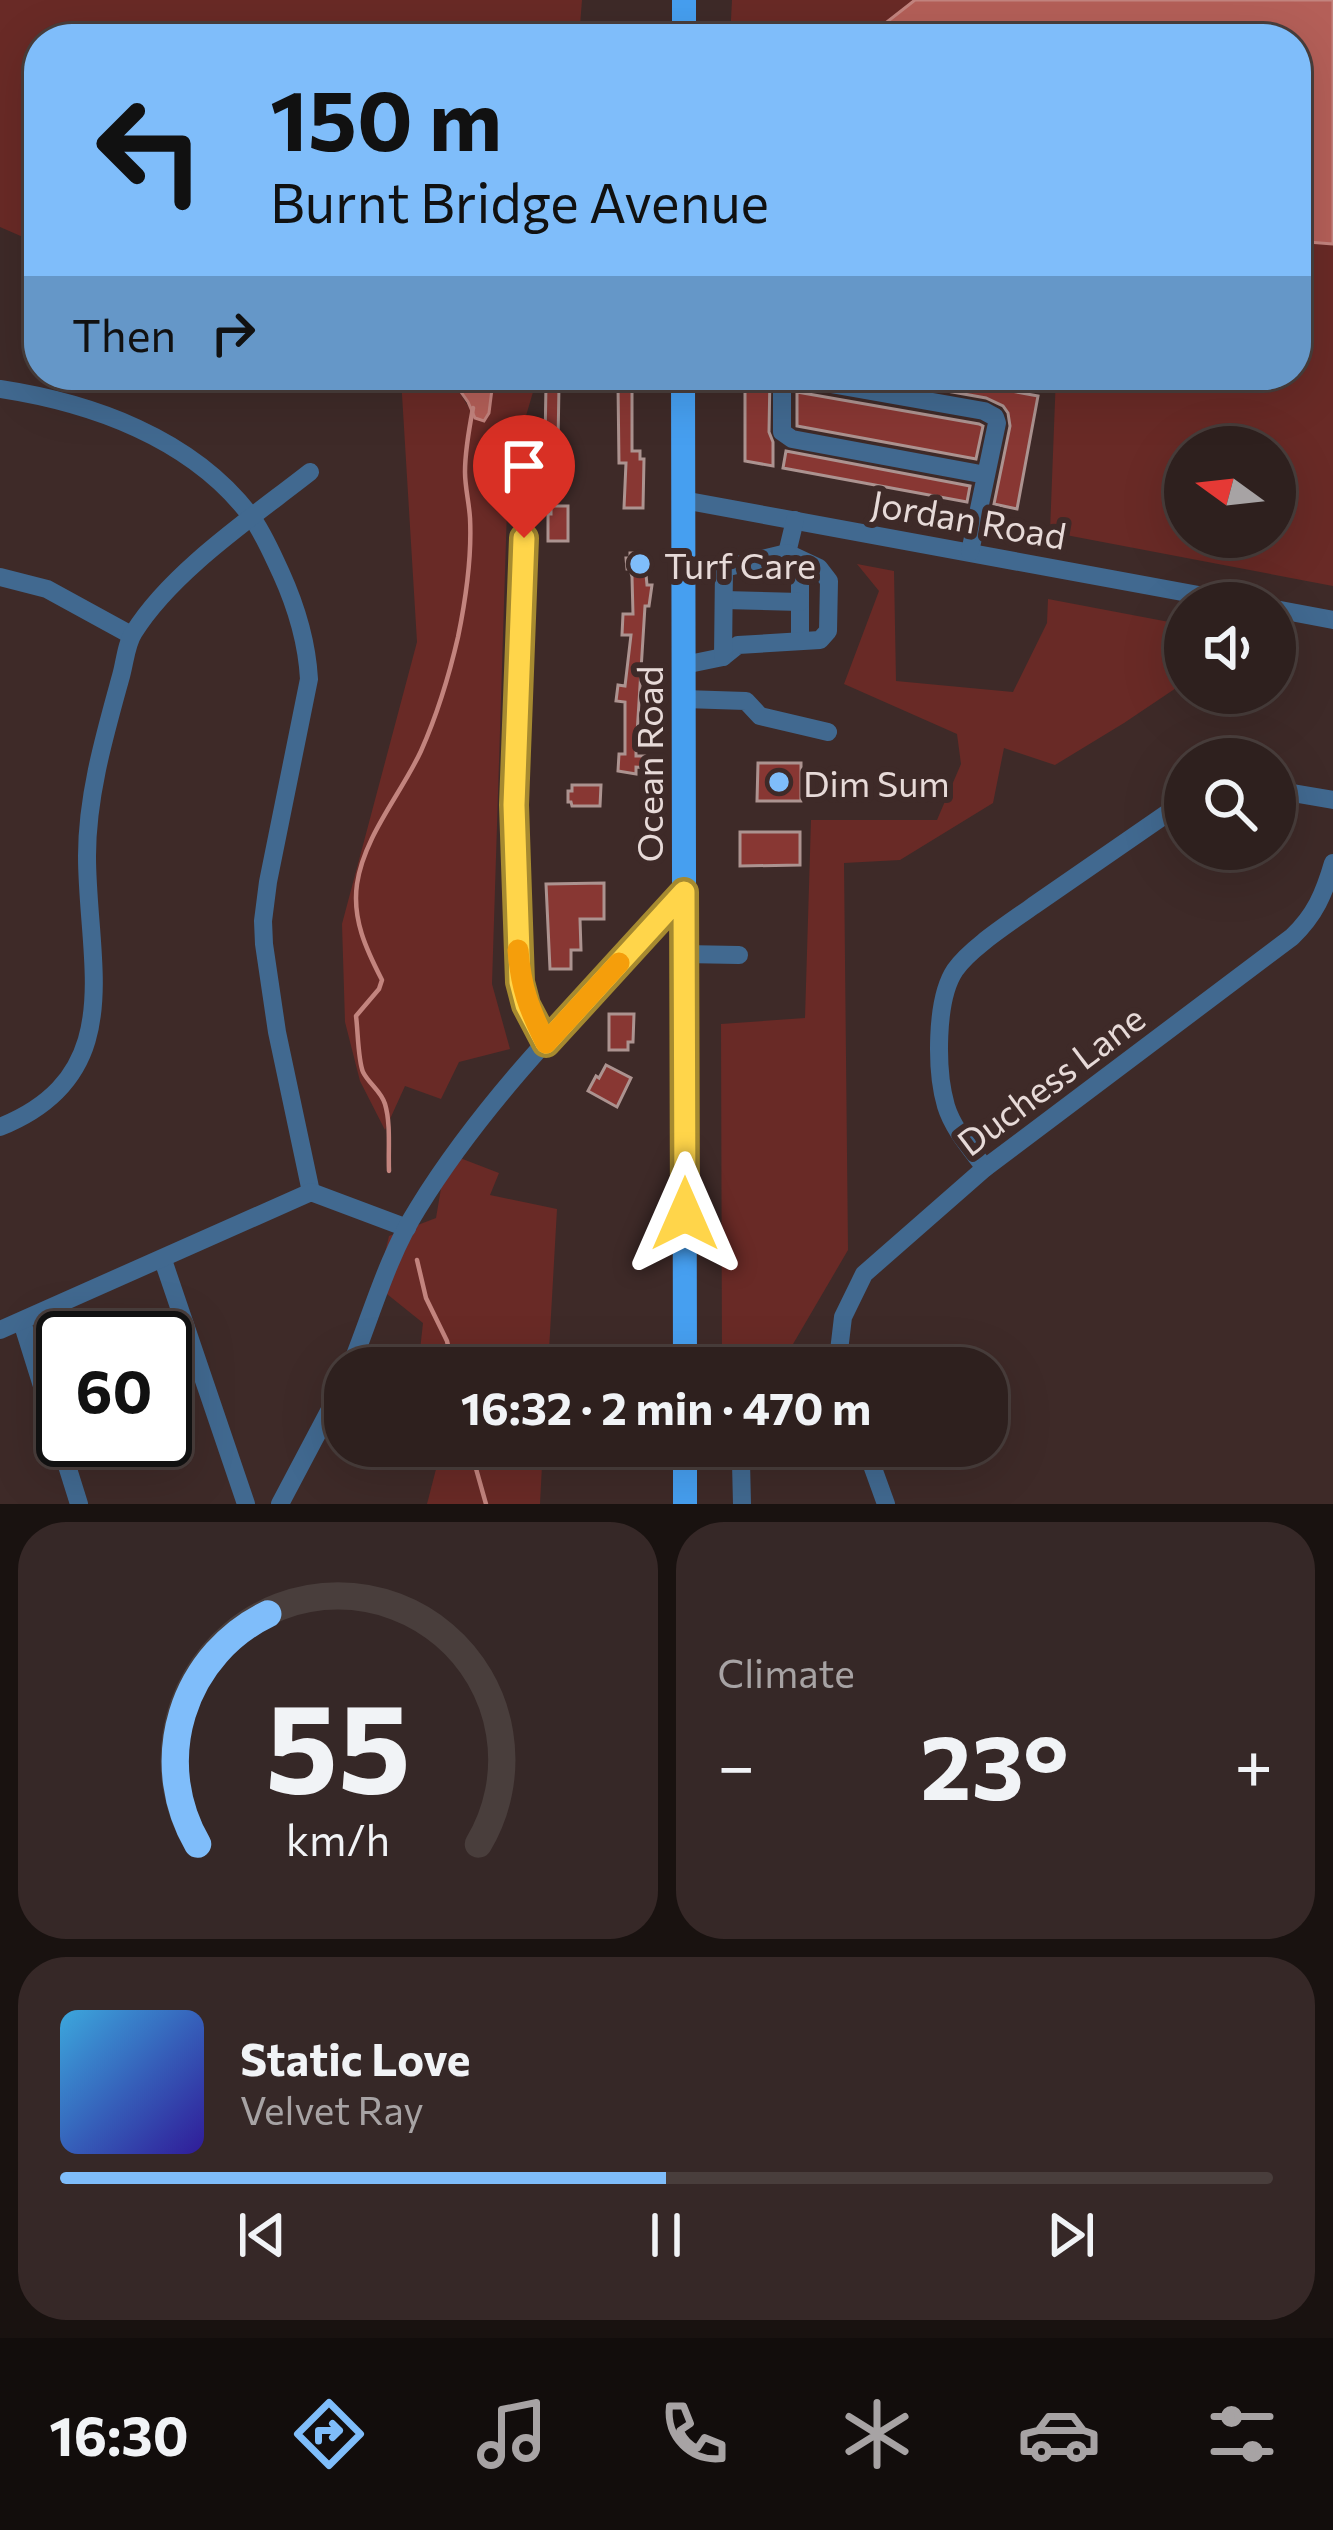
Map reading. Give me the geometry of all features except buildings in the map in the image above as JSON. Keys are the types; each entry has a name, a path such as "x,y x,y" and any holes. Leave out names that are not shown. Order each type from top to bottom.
{"main road":[{"name":"Ocean Road","path":"683,390 685,1347"},
{"path":"686,1467 686,1504"}],"street":[{"path":"0,389 94,410 164,442 223,486 252,518 289,591 308,655 309,679 263,921 277,1032 311,1192"},
{"path":"782,390 782,432 786,436 986,476"},
{"path":"861,390 995,417 970,552"},
{"path":"530,470 514,805 520,982 546,1043"},
{"path":"0,1126 22,1118 55,1093 76,1068 91,1023 96,971 87,853 93,790 131,635 177,580 310,472"},
{"name":"Jordan Road","path":"683,500 1164,588"},
{"path":"795,520 788,553 800,581 800,640"},
{"path":"683,566 724,568 788,553 819,568 830,581 828,631 820,640 738,645 723,657 684,664"},
{"path":"723,657 724,568"},
{"path":"0,577 47,589 131,635"},
{"path":"724,600 800,602"},
{"path":"1296,613 1333,620"},
{"path":"684,699 746,701 760,716 828,731"},
{"path":"1296,794 1333,800"},
{"path":"985,1168 946,1106 940,1069 946,989 956,969 997,932 1164,816"},
{"name":"Duchess Lane","path":"839,1347 843,1316 864,1274 985,1168 1292,938 1311,919 1333,863"},
{"path":"358,1347 393,1254 460,1146 546,1043 684,892"},
{"path":"684,954 739,955"},
{"path":"0,1330 311,1192 407,1228"},
{"path":"163,1259 247,1504"},
{"path":"22,1322 80,1504"},
{"path":"280,1504 324,1421"},
{"path":"741,1467 742,1504"},
{"path":"873,1467 886,1504"}],"shaded area":[{"path":"0,0 582,0 580,24 24,24 24,237 0,227"},
{"path":"732,0 915,0 884,24 731,24"},
{"path":"915,0 1333,0 1333,244 1311,242 1311,24 884,24"},
{"path":"1311,242 1333,244 1333,586 1186,558 1296,558 1296,426 1164,426 1164,554 1050,532 1055,390 1311,390"},
{"path":"402,390 458,390 471,411 493,390 534,390 508,477 492,984 510,1049 459,1062 441,1099 405,1086 385,1130 360,1081 345,1022 342,924 417,642"},
{"path":"460,390 492,390 484,421 475,418"},
{"path":"857,564 894,571 896,681 1013,692 1047,623 1048,599 1164,621 1164,696 1055,765 1004,748 993,803 900,860 844,863 848,1250 791,1347 722,1347 721,1024 805,1018 811,820 937,820 961,764 957,734 844,684 879,591"},
{"path":"447,1153 499,1173 490,1195 557,1209 549,1347 420,1347 423,1323 377,1286 389,1236 436,1218"},
{"path":"437,1467 542,1467 540,1504 427,1504"}],"waterway":[{"path":"389,1171 385,1104 363,1072 359,1053 356,1016 382,980 358,922 357,884 375,832 427,737 454,652 469,563 465,464 473,408"},
{"path":"417,1260 426,1298 448,1347"},
{"path":"476,1467 486,1504"}],"slow traffic":[{"path":"518,950 526,1005 546,1043 619,963"}],"place":[{"name":"Turf Care","path":"640,564"},
{"name":"Dim Sum","path":"779,782"}],"route":[{"path":"524,538 514,805 520,982 546,1043 684,892 685,1214"}]}
